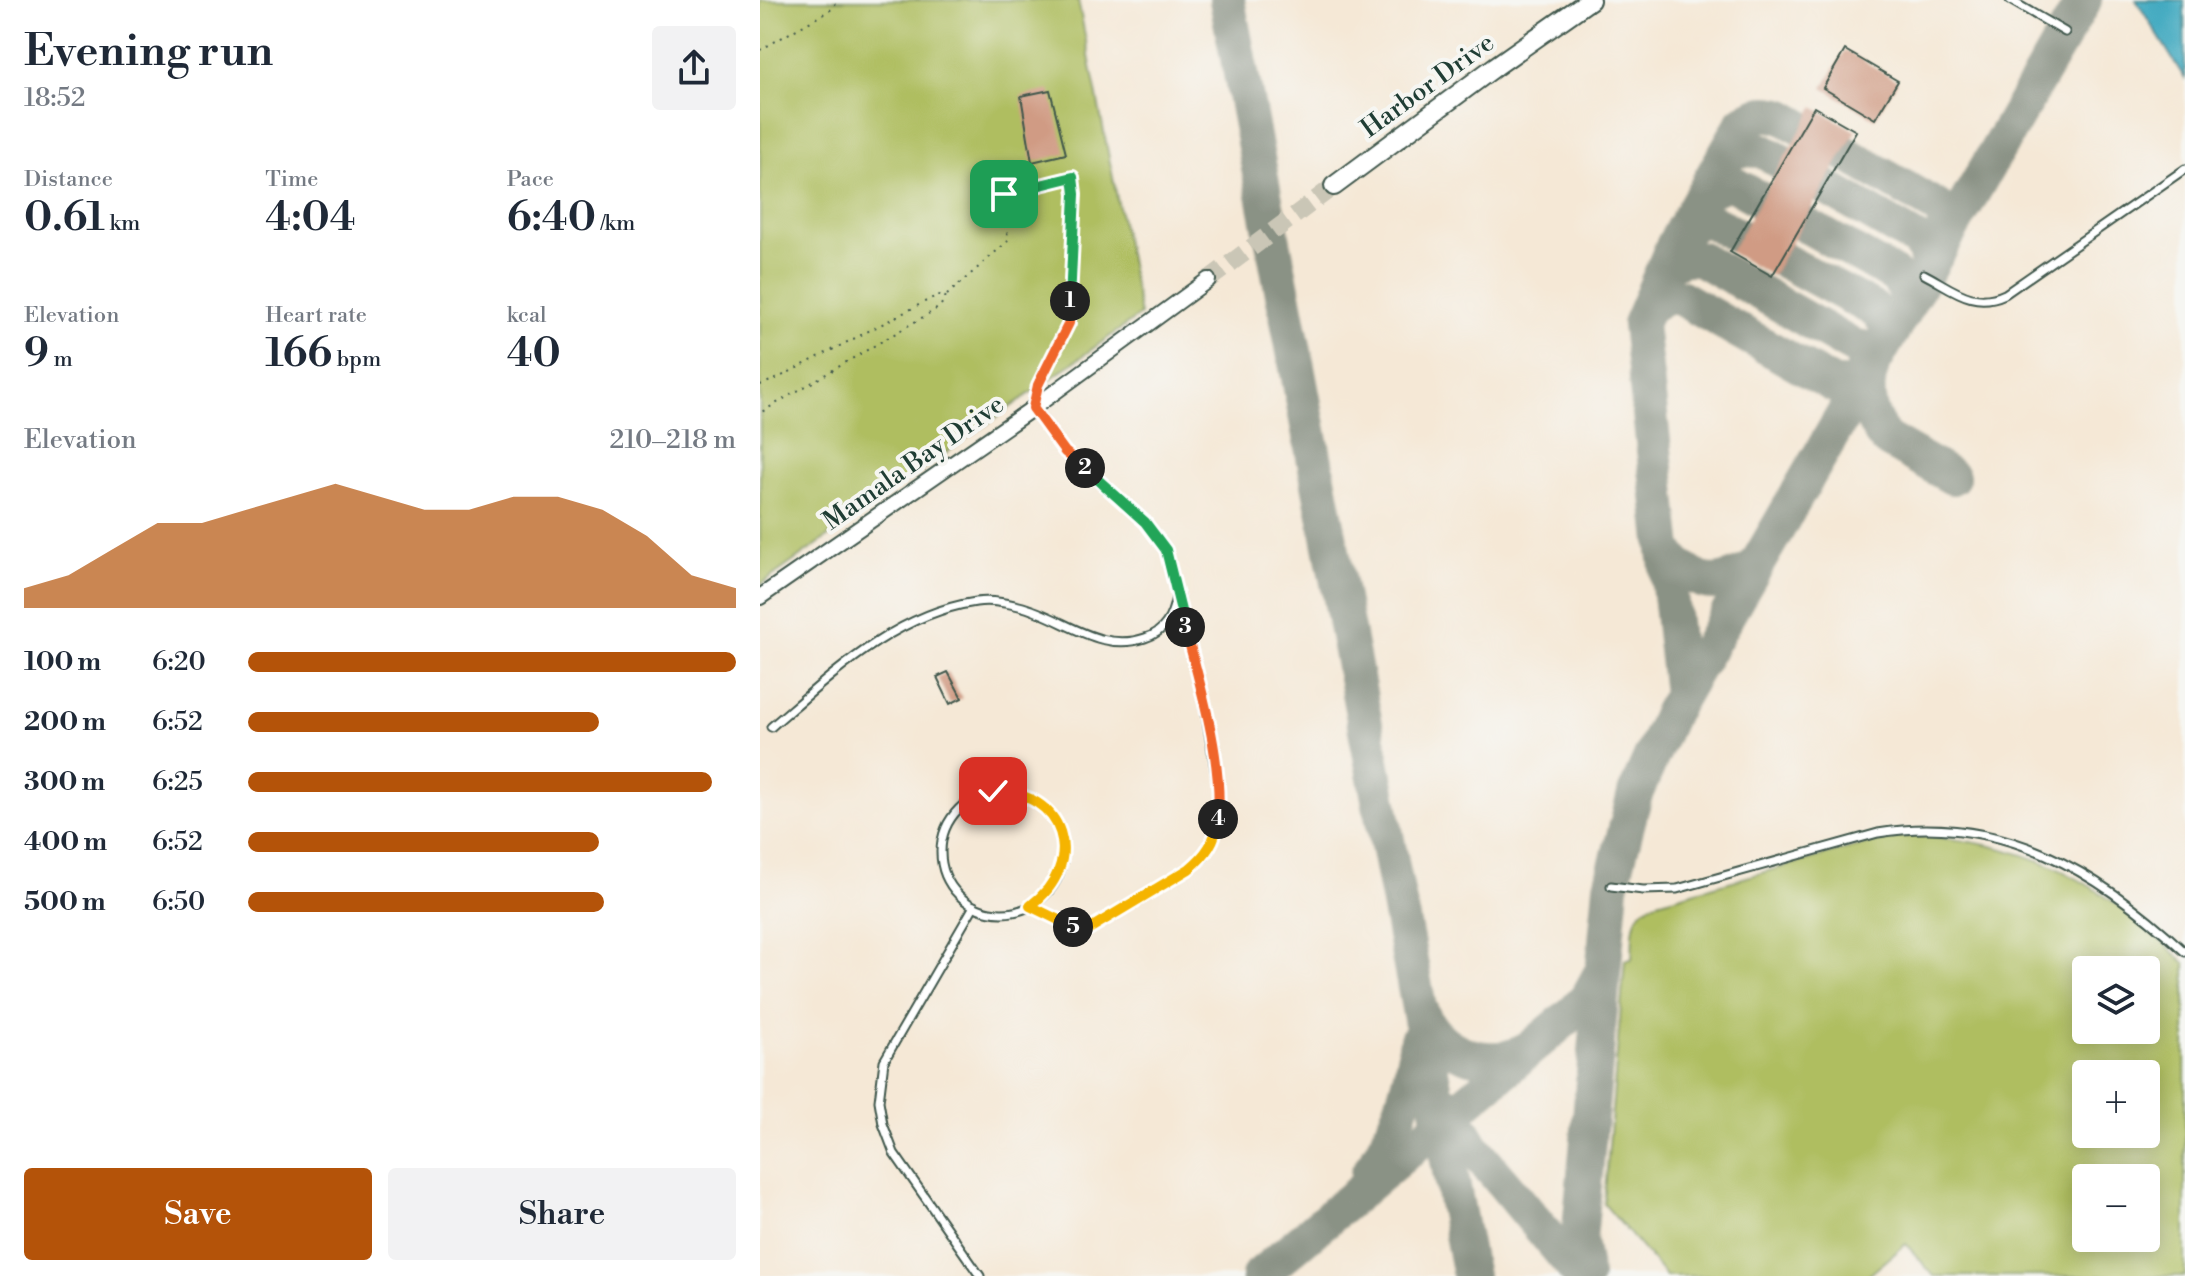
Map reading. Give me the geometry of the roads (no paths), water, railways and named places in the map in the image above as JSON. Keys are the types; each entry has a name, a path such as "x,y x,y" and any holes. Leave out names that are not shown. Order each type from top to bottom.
{"street":[{"name":"Harbor Drive","path":"1334,186 1590,0"},
{"name":"Mamala Bay Drive","path":"760,597 1033,408 1208,280"}],"lane":[{"path":"2010,0 2065,32"},
{"path":"1924,274 1973,300 1995,299 2185,169"},
{"path":"1004,194 1073,177 1075,194 1069,323 1038,385 1033,408 1065,452 1145,522 1166,550 1202,691 1218,787 1217,826 1212,843 1203,858 1189,869 1084,932 1030,906"},
{"path":"771,727 870,646 905,626 941,611 979,601 1020,606 1097,639 1131,641 1156,634 1164,627 1171,618 1176,595"},
{"path":"1002,791 1030,797 1045,808 1056,823 1062,841 1063,860 1057,879 1046,894 1030,906 1002,913 974,906 959,895 947,879 942,861 942,842 948,824 959,809 974,797 1002,791"},
{"path":"1611,886 1643,890 1677,889 1878,833 1906,829 1955,831 1997,839 2069,864 2110,889 2185,952"},
{"path":"974,906 884,1061 879,1101 883,1124 894,1153 980,1276"}],"water":[{"path":"2136,0 2184,0 2185,79"}],"tunnel":[{"path":"1208,280 1334,186"}]}
